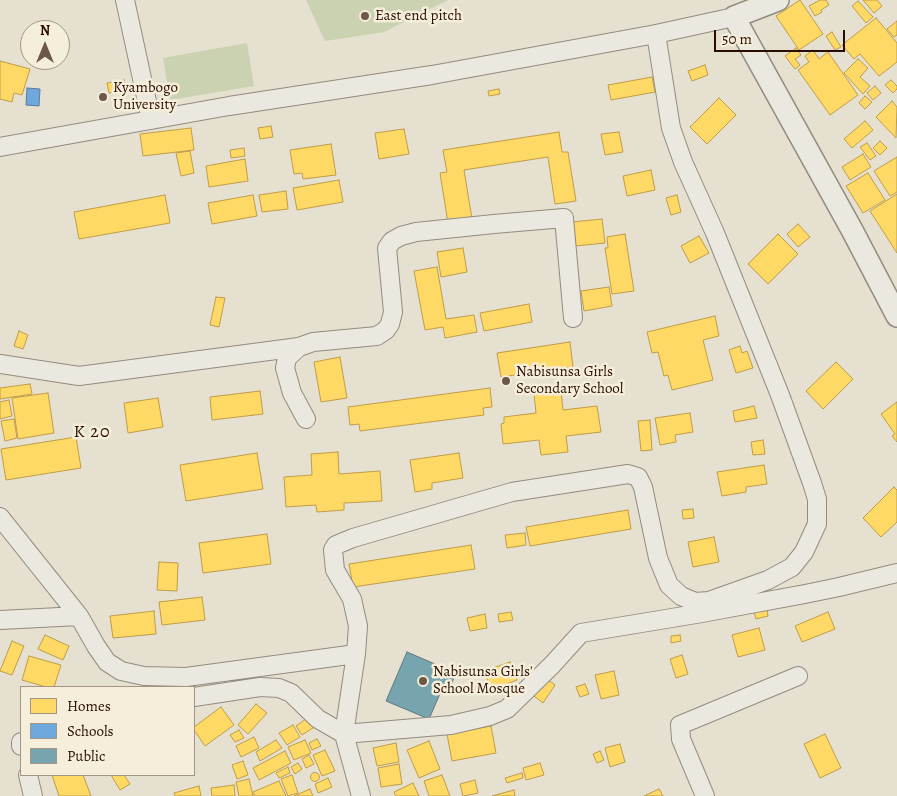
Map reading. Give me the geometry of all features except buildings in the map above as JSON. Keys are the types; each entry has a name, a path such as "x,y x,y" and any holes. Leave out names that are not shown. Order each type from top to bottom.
{"street":[{"path":"125,0 151,120"},
{"path":"0,147 229,106 432,75 656,34 734,17 778,0"},
{"path":"734,17 848,222 897,316"},
{"path":"361,796 344,734 356,654 358,626 352,599 335,570 333,550 336,545 353,538 512,492 628,474 638,477 643,487 658,558 669,585 681,596 695,602 709,601 768,580 792,567 811,540 817,524 817,499 780,394 719,242 683,162 672,128 656,34"},
{"path":"0,364 79,376 299,347 313,342 378,336 390,324 393,312 388,248 392,241 416,232 564,218 573,318"},
{"path":"299,347 286,358 285,368 292,393 306,419"},
{"path":"0,517 78,616 108,662 121,671 144,676 186,677 356,654"},
{"path":"195,696 260,687 279,688 291,693 318,719 344,734 443,726 473,721 502,712 514,703 552,665 580,633 814,592 897,572"},
{"path":"0,620 78,616"},
{"path":"704,796 681,739 680,725 798,676"},
{"path":"28,776 34,796"}],"green space":[{"name":"East end pitch","path":"306,0 448,0 384,32 325,41"},
{"path":"247,43 254,86 170,100 163,58"}],"place":[{"name":"East end pitch","path":"365,16"},
{"name":"Kyambogo University","path":"103,97"},
{"name":"Nabisunsa Girls Secondary School","path":"506,381"},
{"name":"Nabisunsa Girls' School Mosque","path":"423,681"}],"district":[{"name":"K 20","path":"92,433"}]}
